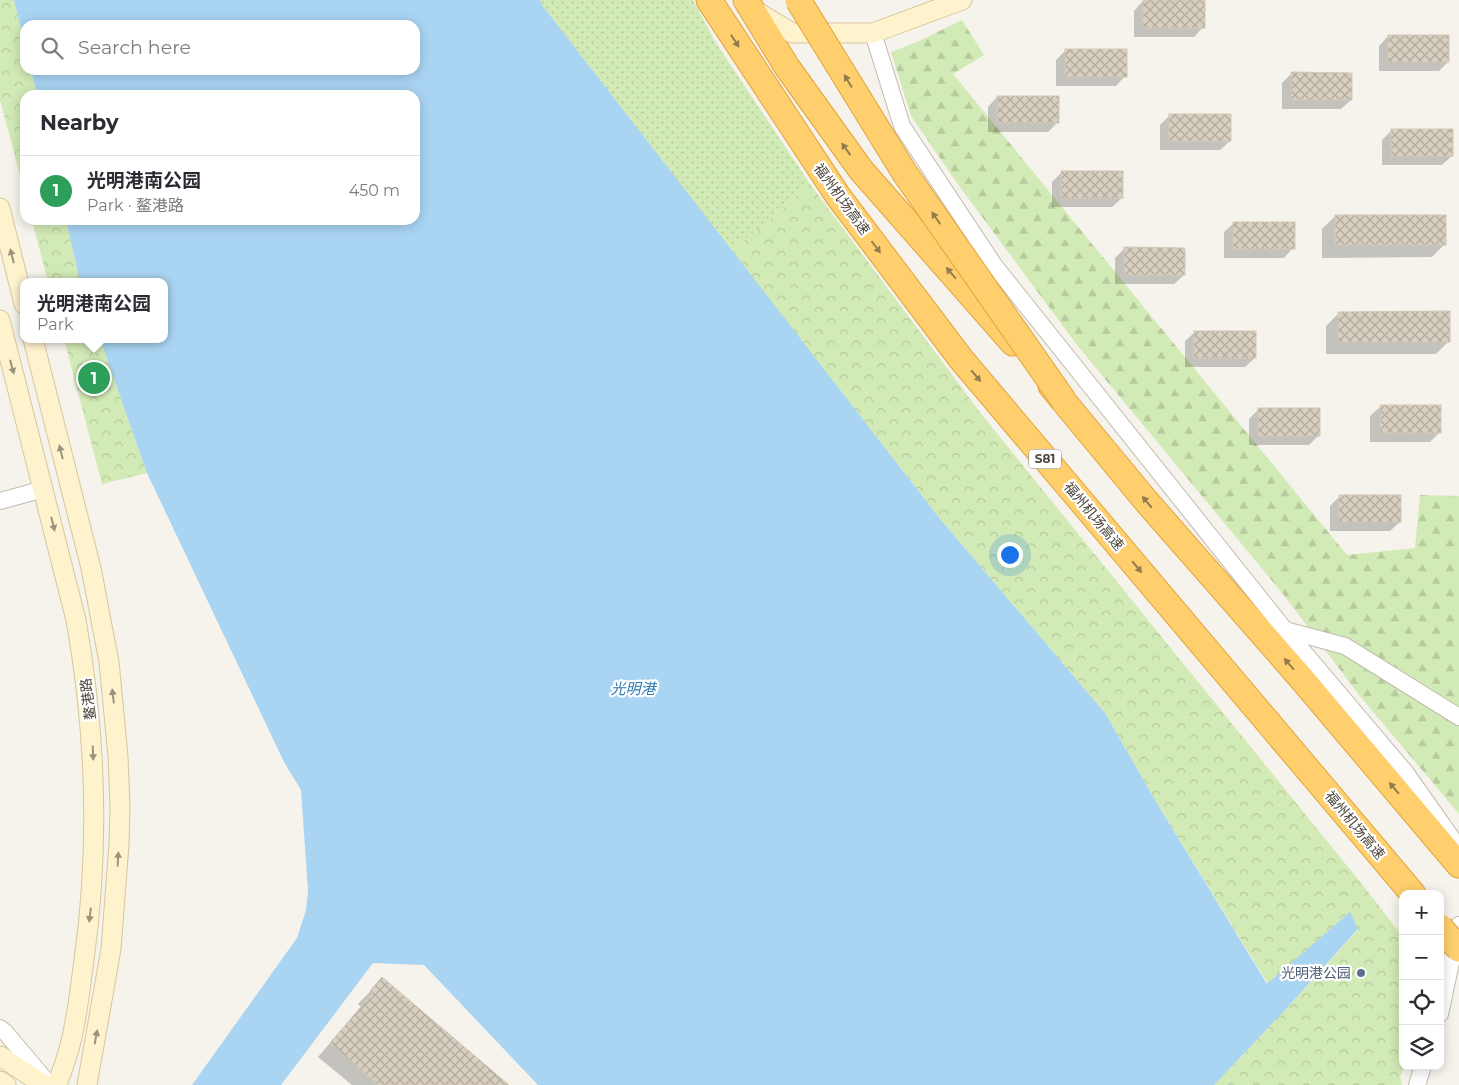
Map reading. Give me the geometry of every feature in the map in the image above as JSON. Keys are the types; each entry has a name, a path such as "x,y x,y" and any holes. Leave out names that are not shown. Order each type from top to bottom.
{"highway":[{"name":"福州机场高速","path":"709,0 838,196 961,359 1410,890"},
{"path":"748,0 787,67 861,170 1064,401 1147,502 1301,678 1459,865"},
{"path":"798,0 904,172 1064,401"},
{"path":"1444,932 1459,949"}],"main road":[{"path":"748,0 753,10 792,33 873,33 962,0"},
{"path":"0,208 20,288"},
{"name":"鳌港路","path":"0,320 76,620 93,739 92,892 86,946 70,1048 57,1085"},
{"name":"鳌港路","path":"34,343 93,576 108,662 118,756 119,844 112,941 104,996 87,1085"},
{"path":"0,1056 44,1085"},
{"path":"0,1081 6,1085"}],"street":[{"path":"873,33 902,126 994,265 1285,630 1406,773 1459,848"},
{"path":"0,501 44,489"},
{"path":"1285,630 1345,646 1459,718"},
{"path":"1444,995 1459,925"},
{"path":"0,1028 49,1085"},
{"path":"1417,1085 1422,1070"}],"green space":[{"path":"0,0 14,0 20,25 20,75 32,75 36,90 20,90 20,175 0,100"},
{"path":"540,0 693,0 716,43 810,184 732,251"},
{"path":"962,20 984,55 953,74 1347,555 1415,548 1420,495 1459,496 1459,814 1359,695 1283,594 1077,345 957,183 911,116 891,52 917,42"},
{"path":"810,184 982,415 1399,932 1399,1070 1403,1070 1400,1077 1402,1085 1214,1085 1358,930 1349,913 1268,984 1155,800 1105,713 940,519 732,251"},
{"path":"33,225 67,225 79,278 47,278"},
{"path":"65,343 101,343 147,473 102,484"}],"water":[{"name":"光明港","path":"14,0 540,0 940,519 1105,713 1155,800 1267,984 1350,912 1358,929 1214,1085 538,1085 424,965 373,963 281,1085 192,1085 297,938 306,910 308,891 301,790 284,762 147,473 101,343 168,343 168,278 79,278 67,225 420,225 420,90 36,90 32,75 420,75 420,20 20,20 20,25"}],"building":[{"path":"1143,0 1205,0 1205,28 1143,28"},
{"path":"1388,35 1449,35 1449,62 1388,62"},
{"path":"1065,49 1127,49 1127,77 1065,77"},
{"path":"1291,72 1352,73 1352,100 1291,100"},
{"path":"997,96 1059,96 1059,123 997,123"},
{"path":"1169,114 1231,114 1231,141 1169,141"},
{"path":"1391,129 1453,129 1453,156 1391,156"},
{"path":"1061,171 1123,171 1123,198 1061,198"},
{"path":"1335,215 1446,215 1446,245 1335,245"},
{"path":"1233,222 1295,222 1295,249 1233,249"},
{"path":"1124,247 1185,248 1185,275 1124,275"},
{"path":"1450,311 1450,342 1338,342 1338,312"},
{"path":"1194,331 1256,331 1256,358 1194,358"},
{"path":"1380,405 1441,405 1441,433 1380,433"},
{"path":"1258,408 1320,408 1320,436 1258,436"},
{"path":"1339,495 1401,495 1401,522 1339,522"},
{"path":"382,977 509,1085 379,1085 330,1043 373,993 370,991"}],"place":[{"name":"光明港南公园","path":"94,378"},
{"name":"光明港公园","path":"1361,973"}]}
